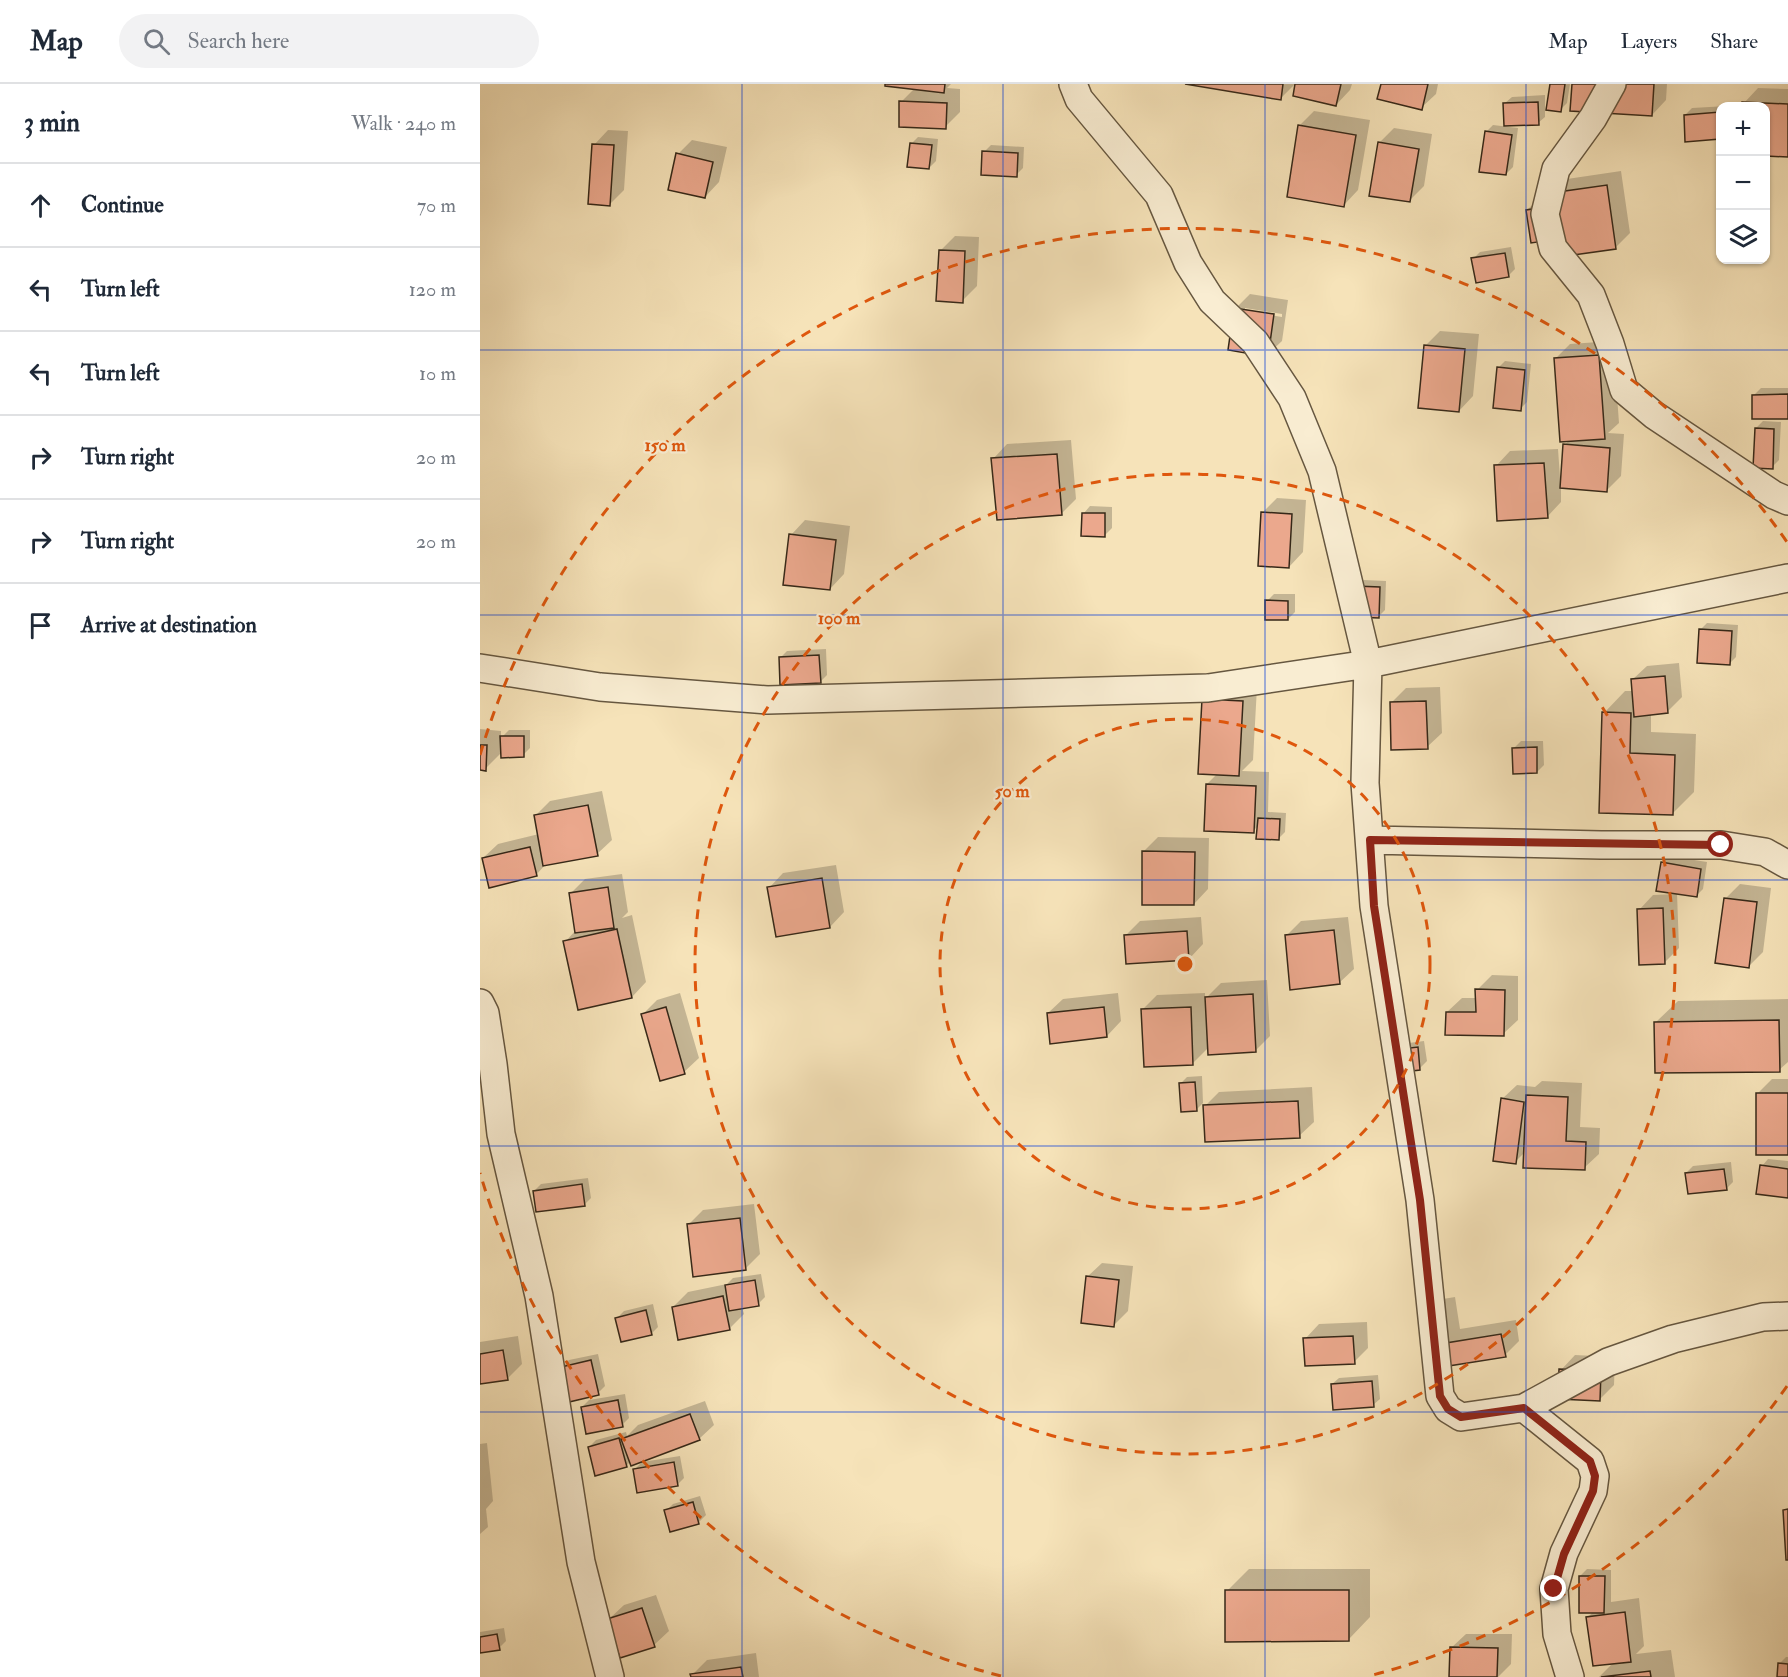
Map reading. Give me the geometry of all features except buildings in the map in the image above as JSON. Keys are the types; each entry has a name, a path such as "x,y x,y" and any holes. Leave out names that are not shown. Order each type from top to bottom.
{"street":[{"path":"1072,84 1079,99 1159,195 1188,263 1212,301 1255,342 1292,398 1322,471 1368,664 1365,783 1374,906 1420,1200 1440,1396 1448,1409 1461,1417 1524,1408 1608,1362 1673,1339 1763,1317 1788,1316"},
{"path":"1612,84 1593,118 1556,169 1545,214 1553,248 1591,295 1610,344 1624,390 1654,415 1774,495 1788,501"},
{"path":"480,668 600,687 767,700 1208,688 1368,664 1788,578"},
{"path":"1370,840 1721,845 1764,852 1788,865"},
{"path":"480,1004 485,1013 501,1134 539,1296 580,1562 610,1677"},
{"path":"1524,1408 1590,1461 1595,1476 1593,1491 1564,1554 1554,1589 1557,1634 1570,1677"}],"route":[{"path":"1554,1589 1564,1554 1593,1491 1595,1476 1590,1461 1579,1450 1524,1408 1461,1417 1448,1409 1440,1396 1420,1200 1374,906 1370,840 1721,845"}]}
